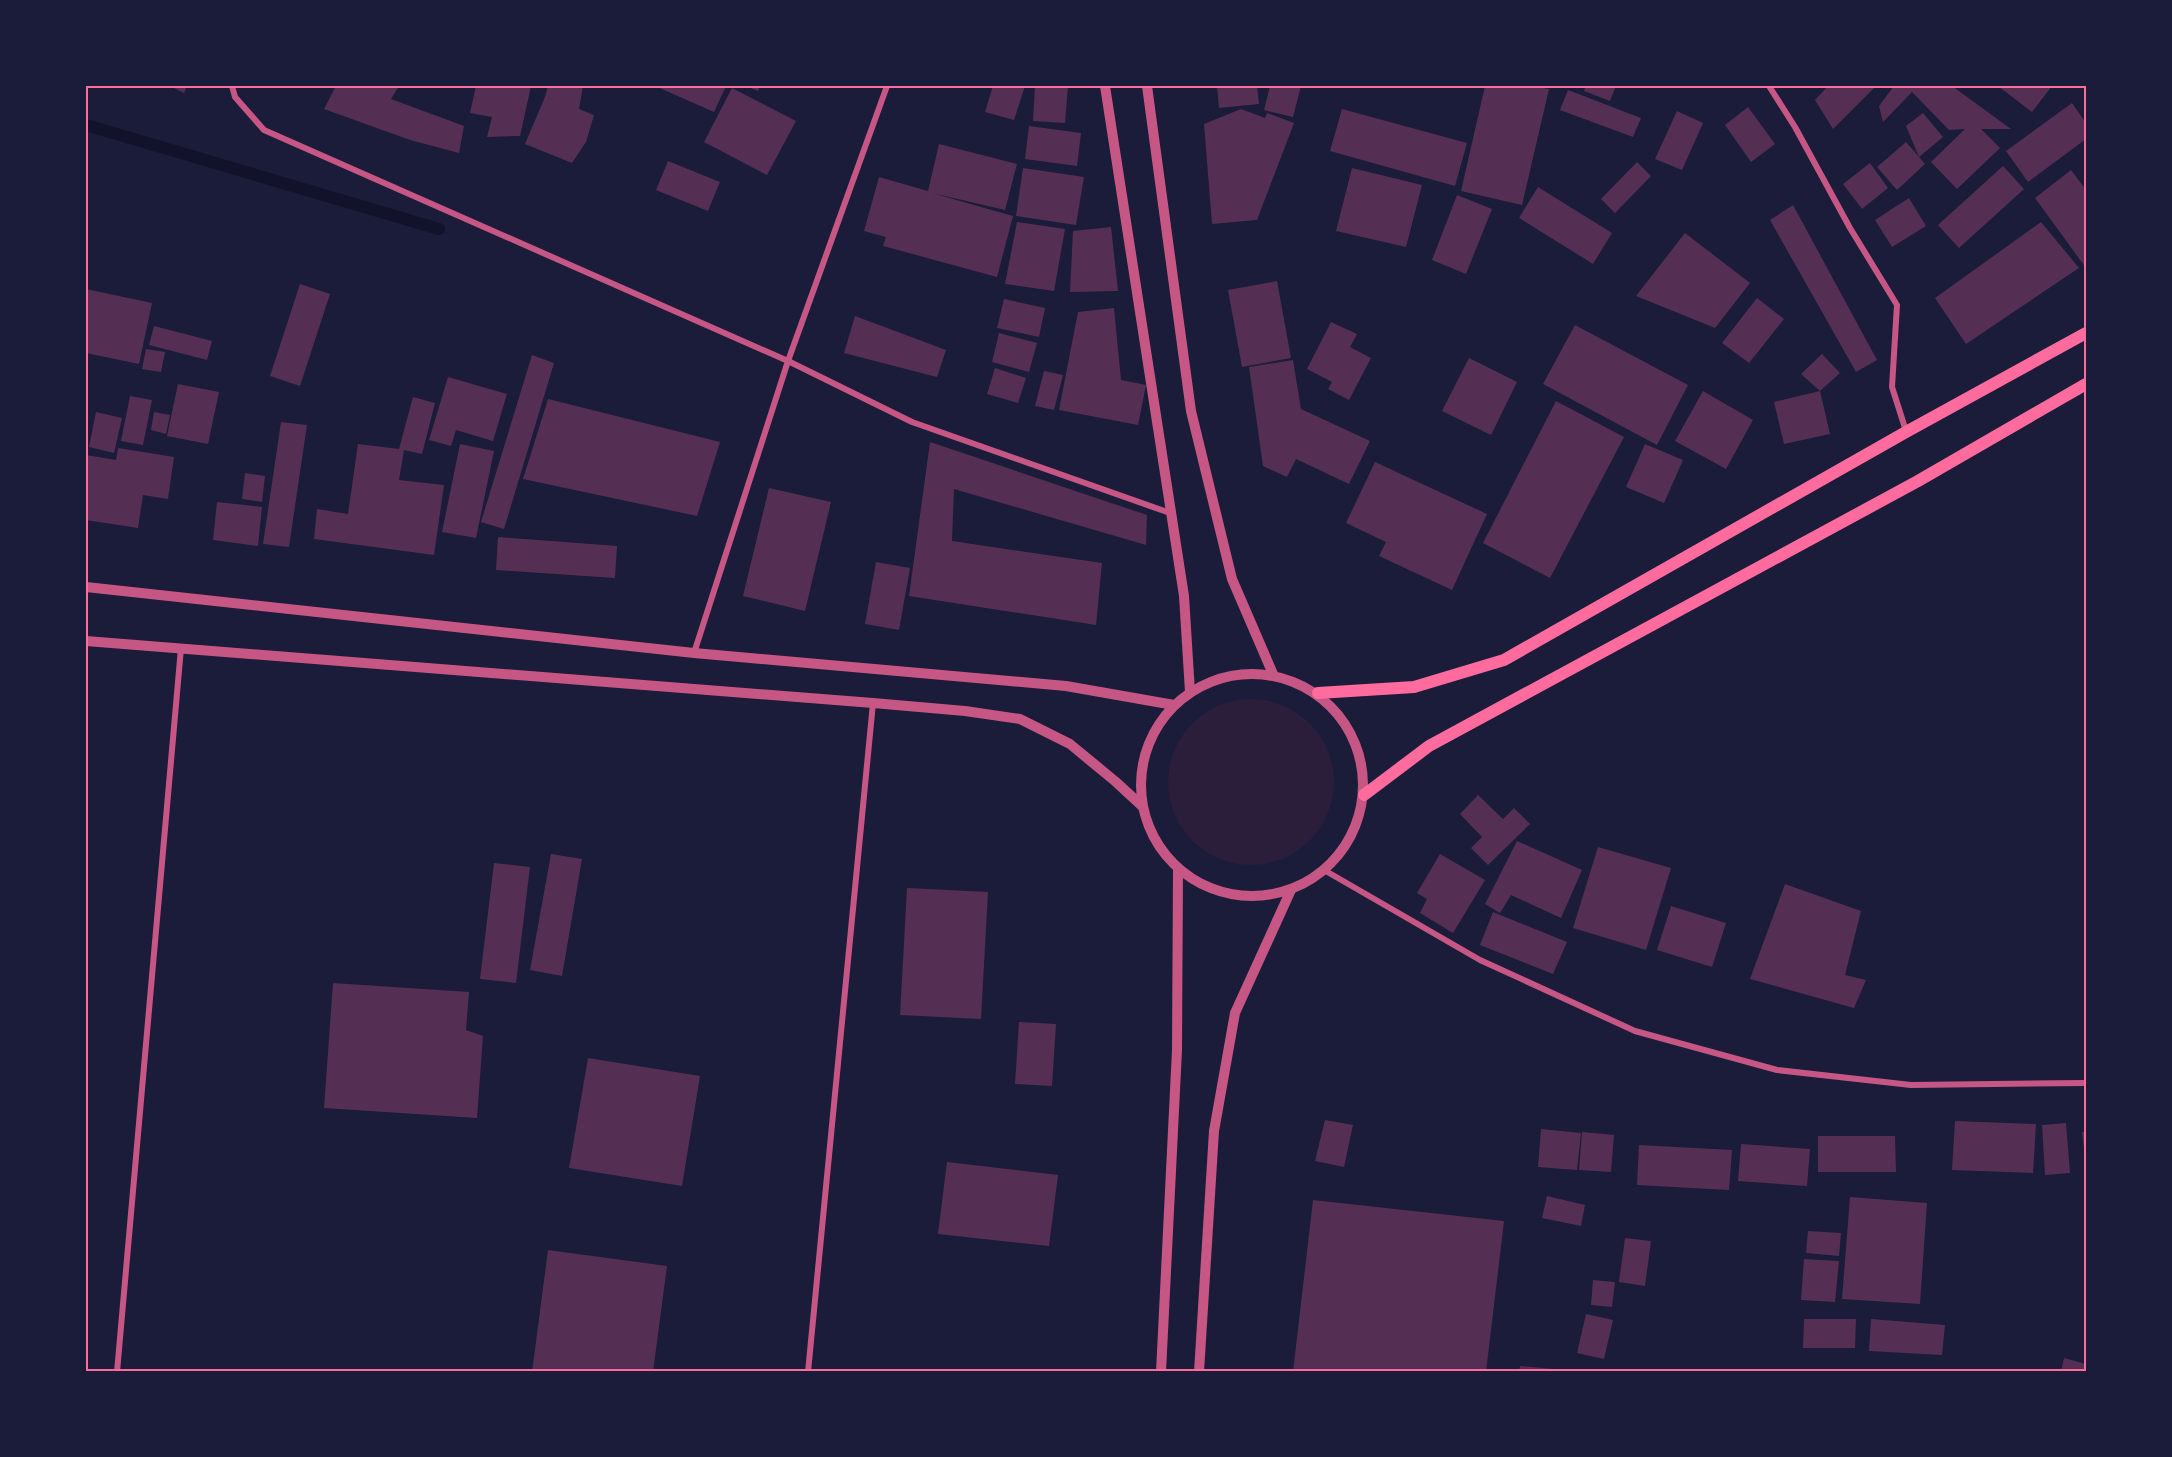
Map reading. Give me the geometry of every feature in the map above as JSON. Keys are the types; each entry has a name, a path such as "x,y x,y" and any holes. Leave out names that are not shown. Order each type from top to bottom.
{"main road":[{"path":"1318,693 1414,687 1504,660 1906,432 2086,333"},
{"path":"1364,795 1429,746 1918,481 2086,384"}],"street":[{"path":"232,86 235,97 264,130 788,361 912,422 1170,513"},
{"path":"694,653 788,361 887,86"},
{"path":"1105,86 1184,597 1190,692"},
{"path":"1147,86 1191,411 1232,579 1273,674"},
{"path":"1769,86 1897,305 1892,387 1906,432"},
{"path":"86,587 694,653 1066,686 1174,705"},
{"path":"86,641 873,703 965,711 1020,719 1070,744 1142,806"},
{"path":"117,1371 181,648"},
{"path":"1244,673 1273,674 1296,681 1318,693 1345,721 1360,756 1364,795 1357,822 1344,849 1324,870 1291,890 1262,896 1231,895 1203,886 1178,869 1155,840 1142,806 1141,770 1152,734 1174,705 1190,692 1216,679 1244,673"},
{"path":"808,1371 873,703"},
{"path":"1161,1371 1177,1050 1178,869"},
{"path":"1324,870 1480,960 1635,1031 1777,1070 1811,1074 1911,1085 2086,1083"},
{"path":"1199,1371 1214,1131 1235,1013 1291,890"}],"shaded area":[{"path":"1251,699 1283,706 1297,713 1309,724 1320,736 1327,750 1334,782 1327,814 1320,828 1309,840 1297,851 1283,858 1251,865 1219,858 1205,851 1193,840 1182,828 1175,814 1168,782 1175,750 1182,736 1193,724 1205,713 1219,706"}],"building":[{"path":"170,86 187,86 184,93"},
{"path":"336,86 399,86 391,99 464,126 459,153 410,140 324,109"},
{"path":"476,86 505,88 505,86 531,86 520,136 487,137 492,117 470,113"},
{"path":"548,86 583,86 579,109 594,115 586,142 572,163 525,144"},
{"path":"655,86 726,86 714,112"},
{"path":"746,86 760,86 758,91"},
{"path":"993,86 1025,86 1014,120 985,112"},
{"path":"1035,86 1068,86 1065,123 1033,121"},
{"path":"1217,86 1257,86 1259,104 1219,108"},
{"path":"1270,86 1301,86 1293,117 1264,110"},
{"path":"1485,86 1531,86 1549,89 1522,205 1461,191"},
{"path":"1586,86 1616,86 1610,101 1584,91"},
{"path":"1828,86 1876,86 1833,129 1815,100"},
{"path":"1894,86 1952,86 2011,129 1981,129 2000,148 1957,189 1931,162 1965,129 1949,130 1912,92 1883,122 1879,106"},
{"path":"1998,86 2052,86 2032,112"},
{"path":"732,88 796,121 767,175 704,142"},
{"path":"1568,90 1641,118 1633,137 1560,110"},
{"path":"2072,103 2086,123 2086,139 2028,182 2006,151"},
{"path":"1748,107 1775,144 1751,162 1725,125"},
{"path":"1241,109 1265,118 1267,113 1294,123 1257,220 1212,224 1204,124"},
{"path":"1342,109 1467,143 1455,186 1330,151"},
{"path":"1677,111 1703,123 1682,170 1655,159"},
{"path":"1923,113 1943,137 1919,157 1906,126"},
{"path":"1029,126 1081,133 1077,166 1025,159"},
{"path":"1906,142 1925,164 1897,190 1877,167"},
{"path":"939,144 1017,164 1005,210 932,193 1013,216 997,277 883,246 886,237 864,231 879,177 928,191"},
{"path":"668,161 720,182 708,211 656,190"},
{"path":"1637,162 1651,176 1615,213 1601,199"},
{"path":"1870,163 1888,188 1862,209 1843,184"},
{"path":"2003,166 2024,189 1959,248 1938,225"},
{"path":"1023,168 1084,177 1076,225 1016,216"},
{"path":"1352,168 1422,185 1406,247 1336,231"},
{"path":"2071,170 2086,190 2086,268 2035,198"},
{"path":"1538,187 1612,233 1593,264 1519,218"},
{"path":"1457,195 1492,209 1466,274 1432,260"},
{"path":"1909,198 1926,226 1892,247 1875,220"},
{"path":"1793,205 1877,360 1856,372 1770,220"},
{"path":"1017,222 1065,229 1054,291 1005,284"},
{"path":"2041,222 2079,268 1966,344 1935,298"},
{"path":"1111,227 1118,291 1070,292 1073,231"},
{"path":"1685,233 1750,283 1715,328 1636,296"},
{"path":"1277,281 1291,358 1242,367 1228,290"},
{"path":"300,284 330,294 300,386 270,376"},
{"path":"86,289 152,303 139,364 86,353"},
{"path":"1757,298 1784,319 1749,363 1722,343"},
{"path":"1004,299 1045,308 1039,337 997,328"},
{"path":"1114,308 1121,380 1146,385 1138,425 1059,410 1078,312"},
{"path":"855,316 946,350 937,377 844,353"},
{"path":"1331,322 1357,334 1350,347 1371,358 1349,400 1328,389 1332,382 1307,369"},
{"path":"1575,325 1688,385 1657,445 1543,384"},
{"path":"154,326 212,341 207,360 149,345"},
{"path":"999,333 1037,343 1029,372 992,362"},
{"path":"146,349 165,352 161,372 142,369"},
{"path":"1822,354 1840,373 1820,391 1801,374"},
{"path":"532,355 554,363 504,529 481,522"},
{"path":"1469,358 1517,382 1491,435 1442,411"},
{"path":"1293,360 1301,409 1370,441 1349,484 1296,459 1287,477 1263,466 1249,367"},
{"path":"995,368 1026,378 1018,403 987,394"},
{"path":"1044,371 1063,375 1054,410 1035,406"},
{"path":"448,377 507,394 493,441 456,430 451,446 429,440"},
{"path":"178,384 219,392 208,444 167,436"},
{"path":"1703,391 1753,420 1726,469 1675,441"},
{"path":"1820,391 1830,434 1784,444 1774,402"},
{"path":"130,396 152,400 143,445 121,441"},
{"path":"413,397 435,403 422,454 404,450 399,480 444,485 434,555 314,539 317,509 348,514 358,444 399,449"},
{"path":"548,399 720,442 697,516 523,479"},
{"path":"1556,401 1624,437 1550,578 1483,543"},
{"path":"96,412 122,418 114,453 89,447"},
{"path":"154,412 170,415 166,434 151,430"},
{"path":"281,422 307,425 289,547 263,544"},
{"path":"930,442 1147,515 1146,545 954,489 952,541 1102,563 1096,625 909,596"},
{"path":"460,444 494,451 476,538 442,532"},
{"path":"1645,444 1683,460 1664,503 1626,487"},
{"path":"118,448 174,457 168,499 143,495 138,528 86,520 86,455 116,460"},
{"path":"1375,462 1487,514 1452,590 1379,556 1386,542 1346,523"},
{"path":"245,473 265,476 262,502 242,499"},
{"path":"769,488 831,502 805,611 743,596"},
{"path":"217,502 262,507 258,546 213,540"},
{"path":"498,537 617,546 615,578 496,570"},
{"path":"876,562 910,568 899,630 865,624"},
{"path":"1478,795 1503,819 1514,808 1530,824 1488,865 1471,848 1482,837 1460,814"},
{"path":"1517,841 1582,870 1561,918 1511,895 1500,913 1485,904"},
{"path":"1598,847 1671,868 1646,950 1573,928"},
{"path":"551,854 582,859 562,976 530,970"},
{"path":"1440,854 1485,880 1453,933 1420,913 1427,899 1417,893"},
{"path":"494,863 530,867 516,983 480,979"},
{"path":"1785,884 1861,911 1845,975 1866,980 1854,1008 1750,979"},
{"path":"907,888 988,892 981,1019 900,1015"},
{"path":"1671,906 1726,923 1712,967 1657,950"},
{"path":"1493,912 1567,942 1553,974 1480,945"},
{"path":"333,983 469,992 466,1030 483,1036 477,1118 324,1108"},
{"path":"1019,1022 1056,1024 1052,1086 1015,1084"},
{"path":"588,1058 700,1076 682,1186 569,1168"},
{"path":"1325,1120 1353,1125 1344,1167 1315,1161"},
{"path":"1955,1121 2036,1124 2033,1173 1952,1170"},
{"path":"2066,1123 2070,1173 2045,1175 2042,1125"},
{"path":"1541,1129 1581,1133 1577,1170 1538,1167"},
{"path":"1582,1132 1614,1135 1611,1172 1579,1170"},
{"path":"2082,1132 2086,1132 2086,1157 2085,1157"},
{"path":"1818,1136 1895,1136 1896,1172 1818,1172"},
{"path":"1741,1144 1810,1149 1807,1186 1738,1181"},
{"path":"1639,1145 1732,1150 1729,1190 1637,1185"},
{"path":"947,1162 1058,1175 1049,1246 938,1234"},
{"path":"1547,1196 1585,1205 1581,1226 1542,1218"},
{"path":"1850,1197 1927,1203 1920,1304 1842,1299"},
{"path":"1313,1200 1504,1221 1486,1372 1293,1372"},
{"path":"1808,1231 1841,1233 1839,1256 1806,1253"},
{"path":"1625,1238 1651,1241 1645,1286 1619,1282"},
{"path":"548,1250 667,1266 653,1372 532,1372"},
{"path":"1804,1259 1839,1261 1835,1302 1801,1300"},
{"path":"1593,1280 1615,1282 1612,1307 1591,1305"},
{"path":"1586,1314 1613,1320 1604,1359 1577,1353"},
{"path":"1804,1319 1856,1319 1855,1348 1803,1348"},
{"path":"1871,1319 1945,1325 1942,1355 1869,1351"},
{"path":"2064,1358 2086,1364 2086,1372 2061,1372"},
{"path":"1520,1366 1563,1370 1563,1372 1519,1372"}],"waterway":[{"path":"86,125 439,229"}]}
